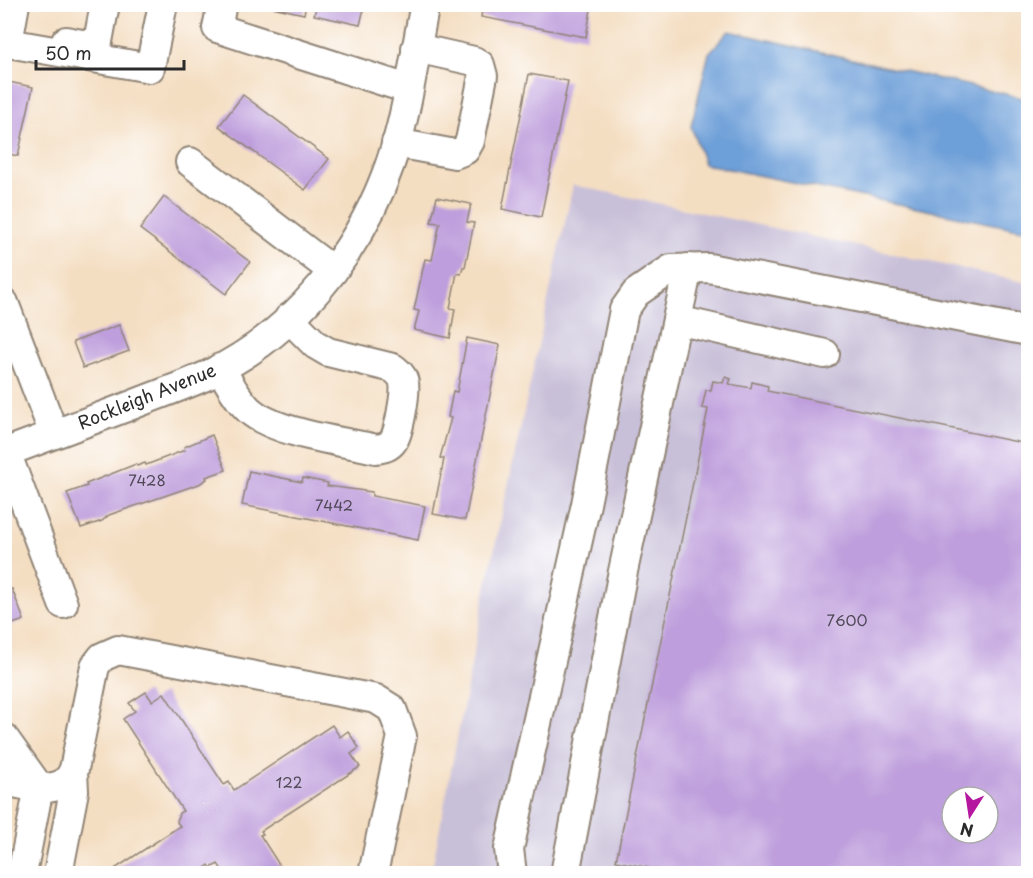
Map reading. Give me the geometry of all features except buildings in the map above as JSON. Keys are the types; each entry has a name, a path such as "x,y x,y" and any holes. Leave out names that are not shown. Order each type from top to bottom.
{"street":[{"path":"53,51 64,40 96,47 105,4"},
{"path":"11,6 8,43 150,68 163,4"},
{"path":"222,4 217,28 408,89"},
{"name":"Rockleigh Avenue","path":"5,452 180,387 220,368 246,352 303,305 333,271 368,216 380,191 396,143 425,4"},
{"path":"396,143 455,154 465,150 470,141 483,76 480,65 474,61 416,48"},
{"path":"190,162 333,271"},
{"path":"565,873 622,576 688,268"},
{"path":"512,873 509,849 583,516 624,310 636,293 671,269 709,268 1029,331"},
{"path":"4,303 54,434"},
{"path":"220,368 238,398 263,420 276,426 376,448 388,446 396,435 404,390 404,383 399,372 393,368 328,352 316,345 290,318"},
{"path":"677,320 825,354"},
{"path":"5,452 63,604"},
{"path":"58,873 74,791 73,772 93,672 105,654 124,650 376,699 392,709 402,736 373,873"},
{"path":"4,738 39,786 22,873"},
{"path":"4,781 55,788 68,780 73,772"}],"shaded area":[{"path":"573,185 1028,283 1028,873 431,874 487,583"}],"water":[{"path":"729,31 1028,99 1028,231 704,164 691,126 709,53"}]}
